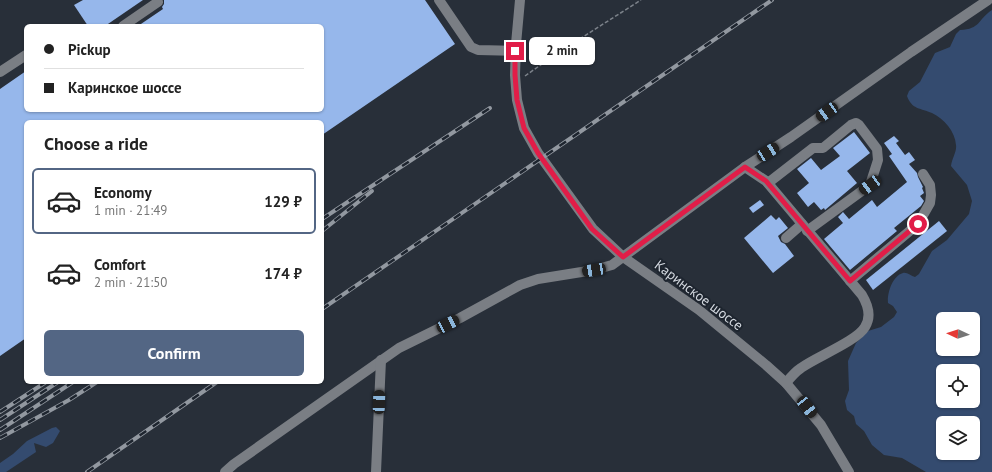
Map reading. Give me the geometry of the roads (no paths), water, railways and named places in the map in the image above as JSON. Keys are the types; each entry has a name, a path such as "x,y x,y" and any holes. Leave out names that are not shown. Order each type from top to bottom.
{"street":[{"name":"Каринское шоссе","path":"520,0 515,51 515,83 517,100 524,128 538,153 592,229 623,257 699,310 786,383 821,425 849,472"},
{"path":"225,472 234,464 399,348 460,318 520,285 538,279 594,270 612,265 745,167 791,137 911,52 988,0"},
{"path":"441,1 471,47 478,50 515,51"},
{"path":"126,24 158,2"},
{"path":"0,72 24,56"},
{"path":"768,183 813,148 824,148 851,125 859,125 877,149 878,160 870,185 786,238"},
{"path":"745,167 768,183 862,295 868,305 866,326 857,336 800,368 786,383"},
{"path":"850,281 918,224 930,203 931,195 930,185 923,174"},
{"path":"376,472 381,360"}],"railway":[{"path":"324,308 772,0"},
{"path":"324,218 490,108"},
{"path":"324,229 372,191"},
{"path":"0,412 43,384"},
{"path":"0,420 55,384"},
{"path":"0,430 70,384"},
{"path":"0,438 69,400 94,384"},
{"path":"87,472 214,384"}]}
